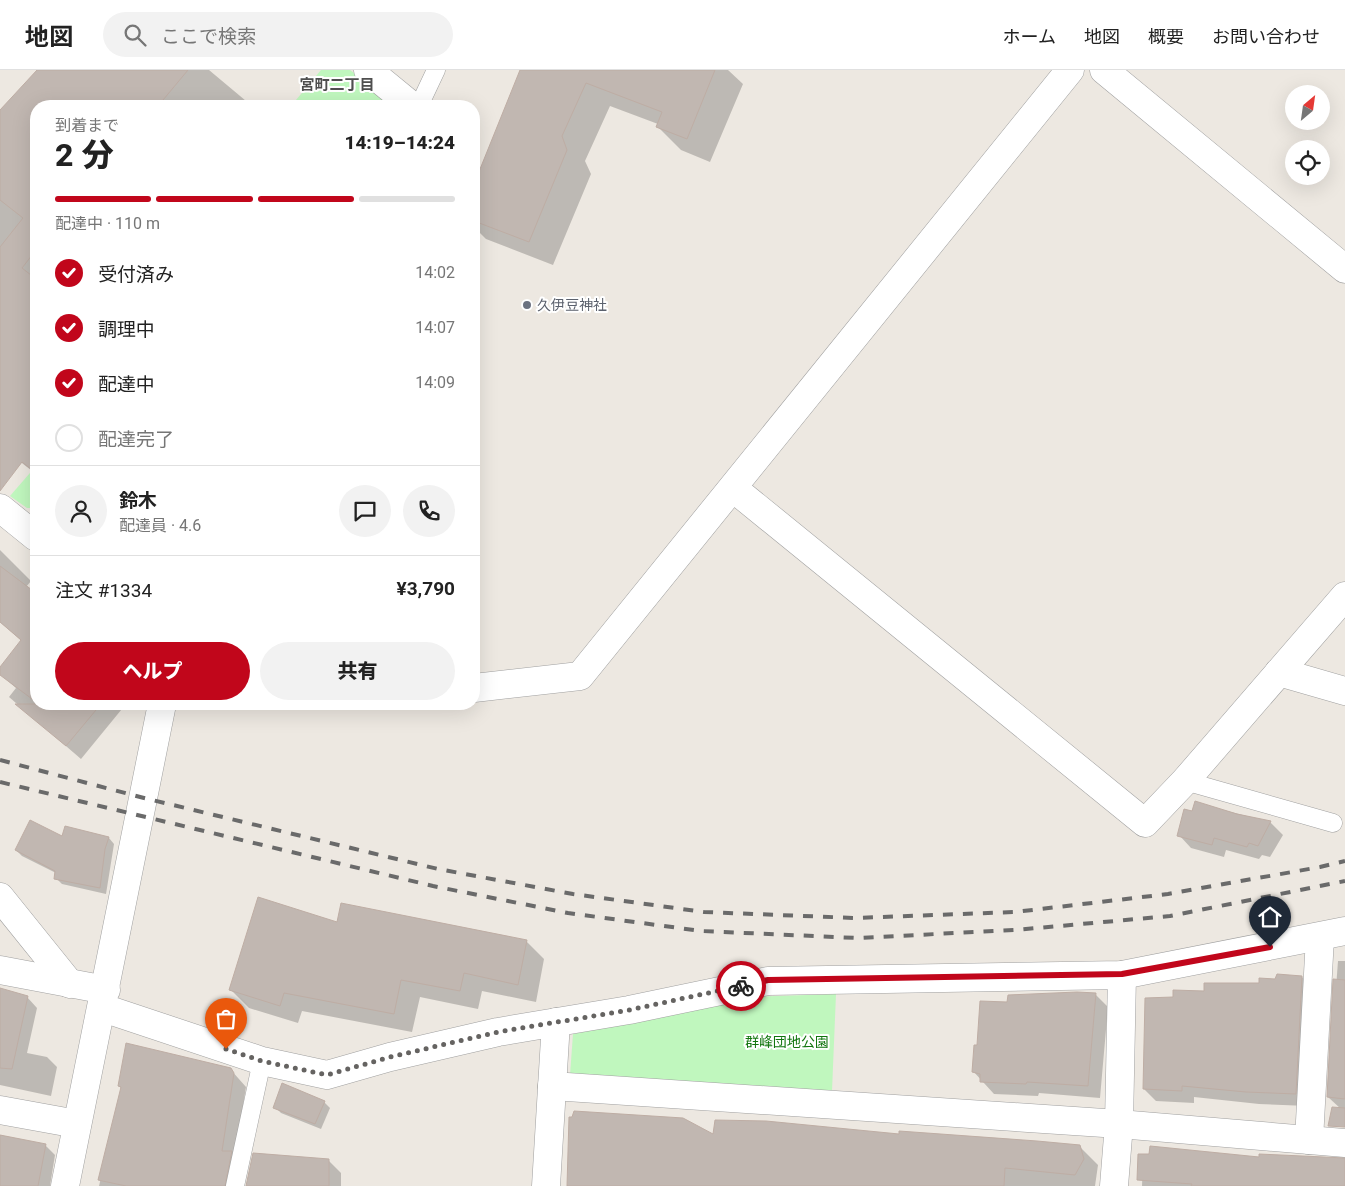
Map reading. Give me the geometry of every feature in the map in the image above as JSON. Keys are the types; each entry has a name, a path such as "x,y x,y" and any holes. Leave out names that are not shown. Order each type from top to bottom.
{"street":[{"path":"368,70 405,100"},
{"path":"480,687 580,676 1070,70"},
{"path":"1104,70 1345,269"},
{"path":"733,488 1145,823 1185,780 1345,596"},
{"path":"0,508 30,532"},
{"path":"1279,672 1345,691"},
{"path":"65,1186 161,710"},
{"path":"0,897 70,984"},
{"path":"0,970 70,984 262,1061 327,1075 399,1055 498,1032 629,1010 768,980 1122,974 1333,934 1309,1140"},
{"path":"1114,1186 1119,1124 1122,974"},
{"path":"546,1186 556,1022"},
{"path":"552,1086 1119,1124 1345,1143"},
{"path":"0,1110 77,1124"}],"lane":[{"path":"422,100 436,70"},
{"path":"1185,780 1333,823"},
{"path":"235,1186 262,1061"}],"green space":[{"path":"321,70 350,70 390,100 296,100"},
{"path":"30,473 30,508 27,508 10,496"},
{"name":"群峰団地公園","path":"836,994 832,1091 570,1075 573,1034 750,997"}],"building":[{"path":"37,70 188,70 163,100 30,100 30,258 22,268 30,274 30,468 22,462 0,491 0,247 23,218 0,200 0,110"},
{"path":"520,70 715,70 687,139 656,127 662,112 586,83 562,136 567,150 529,242 480,223 480,169"},
{"path":"0,566 30,588 30,698 0,675 0,667 21,640 0,622"},
{"path":"15,704 30,704 30,710 96,710 66,746"},
{"path":"1195,801 1237,814 1271,821 1258,846 1249,843 1247,847 1214,838 1212,845 1177,836 1184,809 1192,811"},
{"path":"30,820 62,836 65,826 109,837 105,849 100,888 54,879 55,871 15,850"},
{"path":"258,897 337,922 341,903 527,940 518,985 464,973 460,991 401,980 394,1014 284,993 280,1006 229,990"},
{"path":"1277,974 1302,976 1296,1094 1246,1092 1182,1086 1182,1091 1143,1089 1145,998 1173,997 1173,990 1204,991 1204,983 1259,983 1259,978 1275,979"},
{"path":"1333,979 1345,980 1345,1099 1327,1097"},
{"path":"0,988 28,996 12,1069 0,1068"},
{"path":"1096,993 1088,1086 1027,1082 1026,1084 980,1082 980,1074 972,1072 974,1045 977,1045 980,1001 1007,1002 1008,995"},
{"path":"126,1043 231,1068 234,1073 222,1151 232,1151 225,1186 126,1186 98,1180 121,1087 118,1086"},
{"path":"282,1083 325,1101 315,1124 273,1108"},
{"path":"1332,1107 1345,1108 1345,1127 1328,1126"},
{"path":"574,1111 683,1118 713,1134 715,1120 766,1121 899,1134 899,1131 1080,1145 1084,1159 1075,1175 1005,1168 1004,1186 567,1186 569,1117 572,1117"},
{"path":"0,1135 46,1144 38,1186 0,1186"},
{"path":"1150,1146 1259,1157 1259,1154 1345,1158 1345,1186 1191,1186 1192,1184 1137,1180 1138,1154 1149,1154"},
{"path":"253,1153 329,1159 329,1186 246,1186"}],"railway":[{"path":"0,760 144,798 438,869 573,894 704,912 855,918 1015,912 1168,894 1345,861"},
{"path":"0,782 433,886 568,913 701,931 857,938 1015,930 1170,916 1345,881"}],"way so far":[{"path":"226,1049 262,1061 327,1075 390,1057 498,1032 629,1010 741,986"}],"place":[{"name":"久伊豆神社","path":"527,305"}],"district":[{"name":"宮町二丁目","path":"337,85"}],"route":[{"path":"741,986 768,980 954,978 1030,974 1122,974 1270,947"}]}
